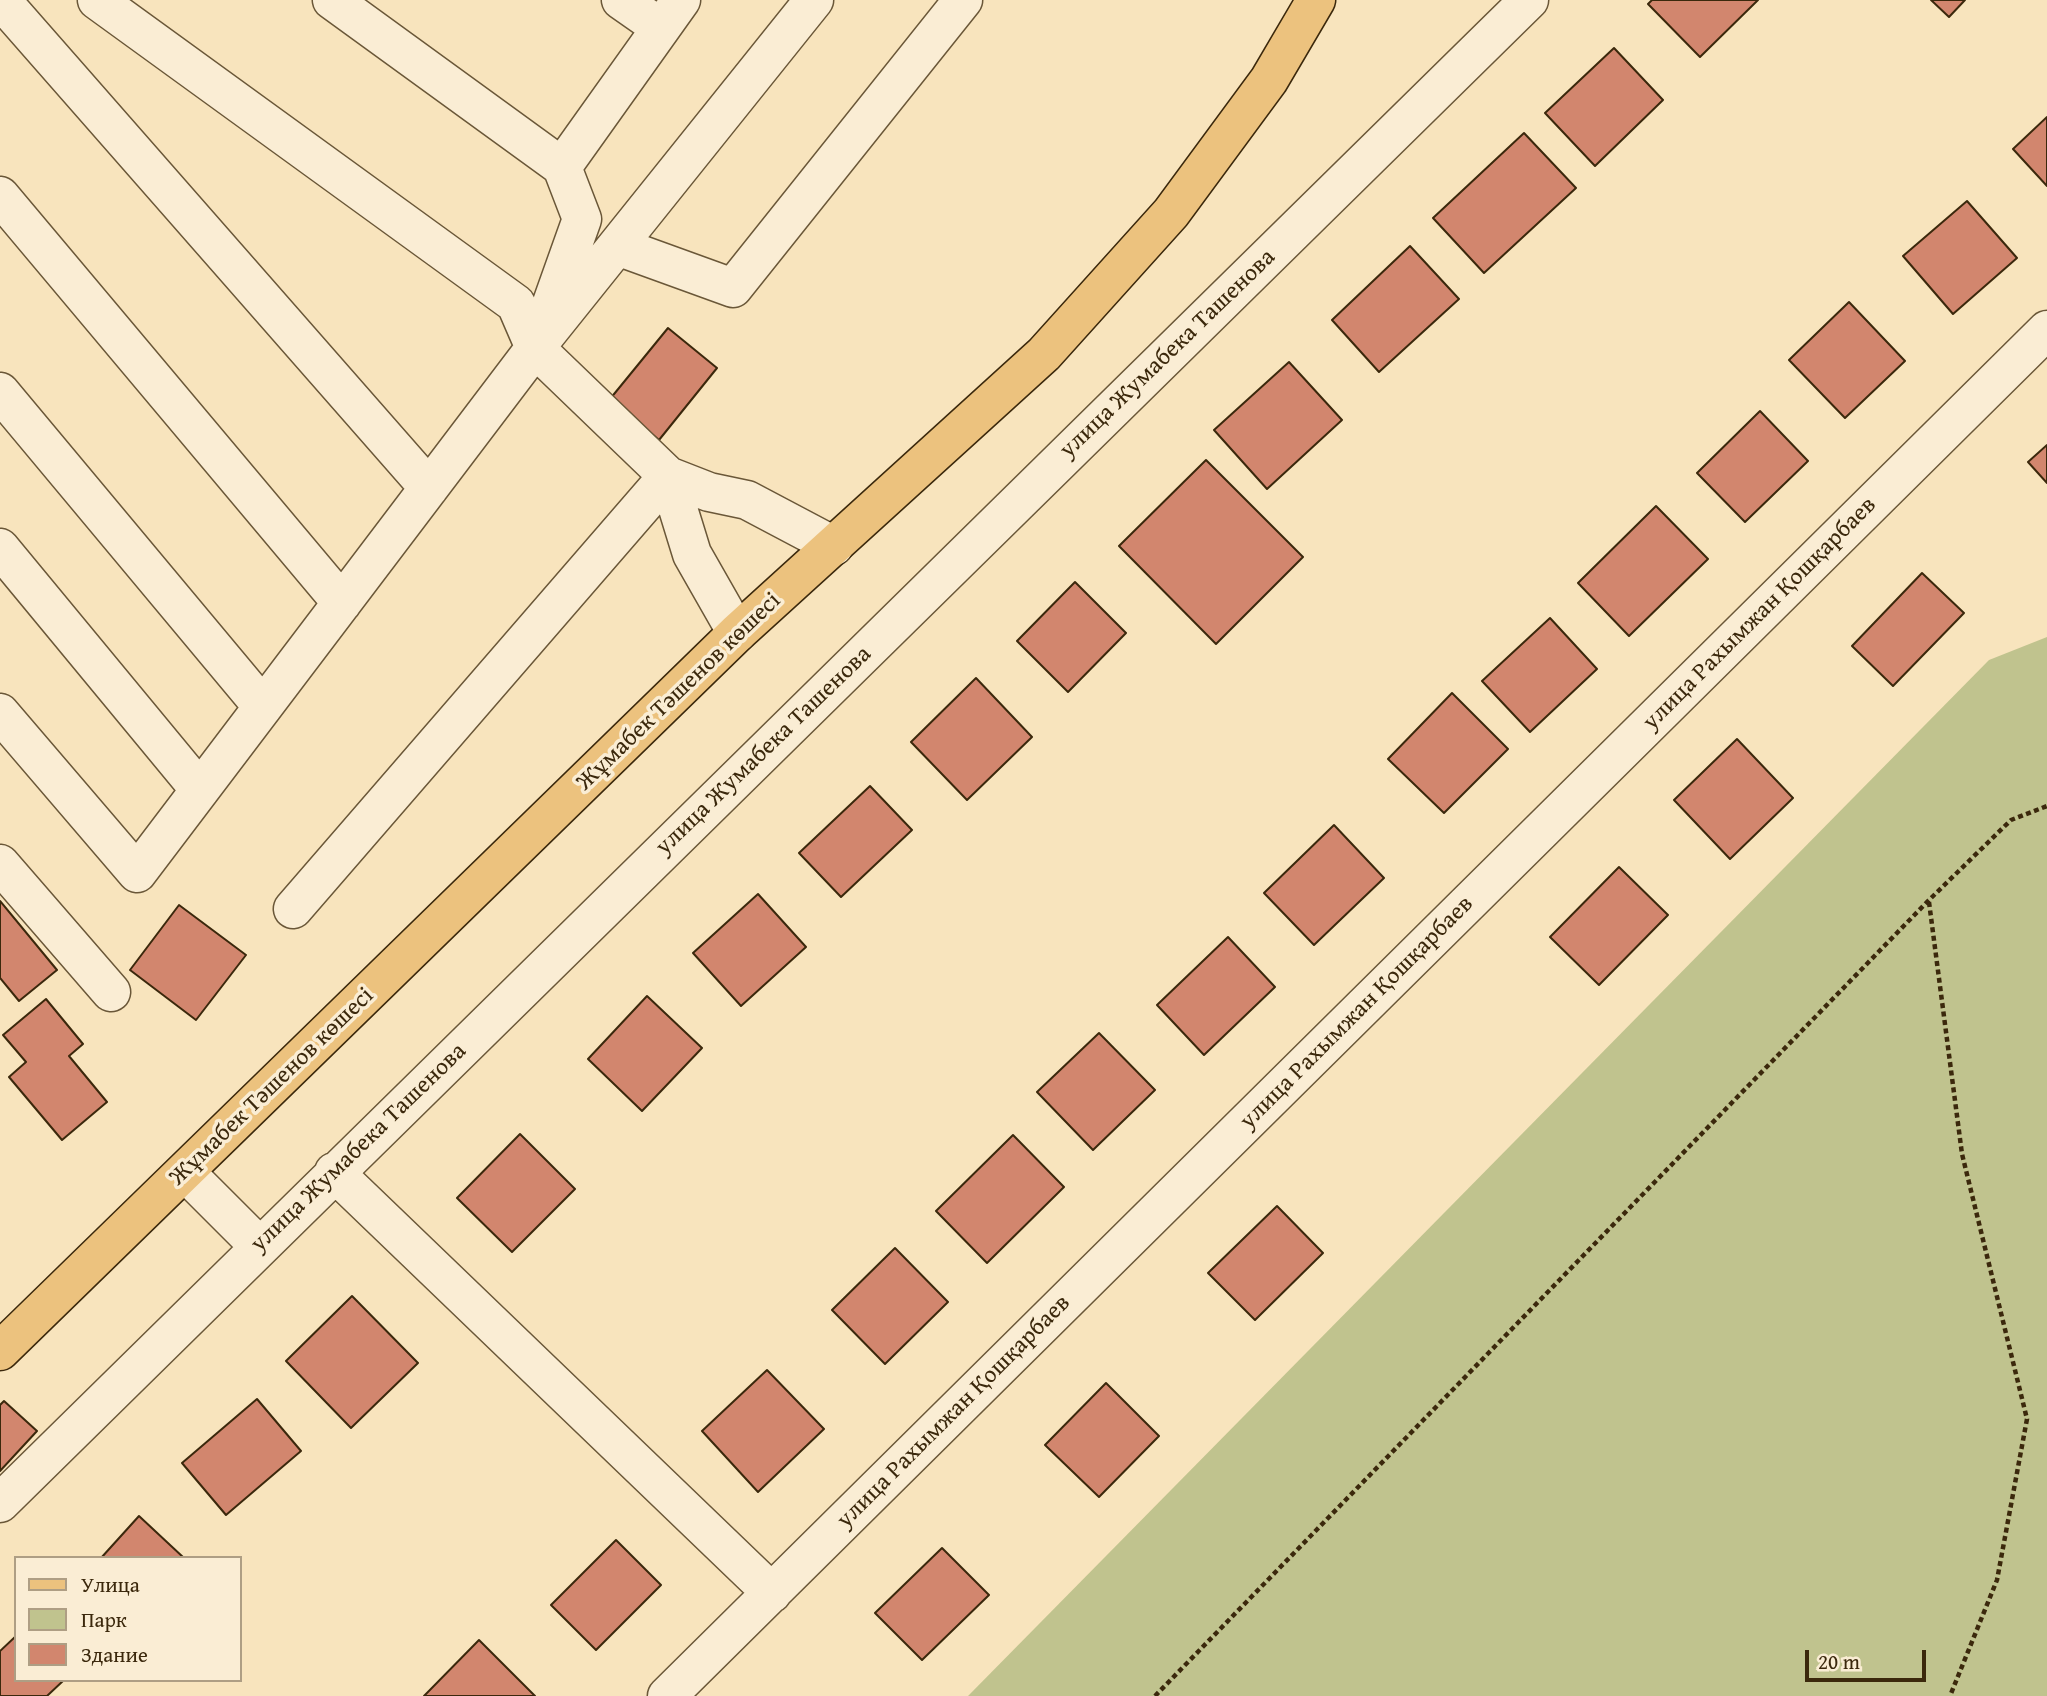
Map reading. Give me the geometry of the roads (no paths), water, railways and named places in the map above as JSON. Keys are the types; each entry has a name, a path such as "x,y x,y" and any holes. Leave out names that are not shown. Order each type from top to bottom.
{"main road":[{"name":"Жұмабек Тәшенов көшесі","path":"0,1351 737,633 1044,354 1171,213 1269,80 1317,0"}],"street":[{"path":"1,0 429,488"},
{"path":"97,0 516,304 536,348 668,477 709,492 747,500 834,545"},
{"path":"332,0 562,167 582,219 536,348"},
{"path":"562,167 671,14 621,0"},
{"path":"0,713 137,873 536,348 814,0"},
{"path":"617,246 733,288 963,0"},
{"name":"улица Жумабека Ташенова","path":"0,1503 1529,0"},
{"path":"0,196 342,603"},
{"name":"улица Рахымжан Қошқарбаев","path":"667,1696 2047,330"},
{"path":"0,391 263,707"},
{"path":"668,477 692,554 737,633"},
{"path":"293,909 668,477"},
{"path":"0,548 200,790"},
{"path":"0,864 111,992"},
{"path":"185,1172 258,1247"},
{"path":"334,1172 772,1593"}]}
